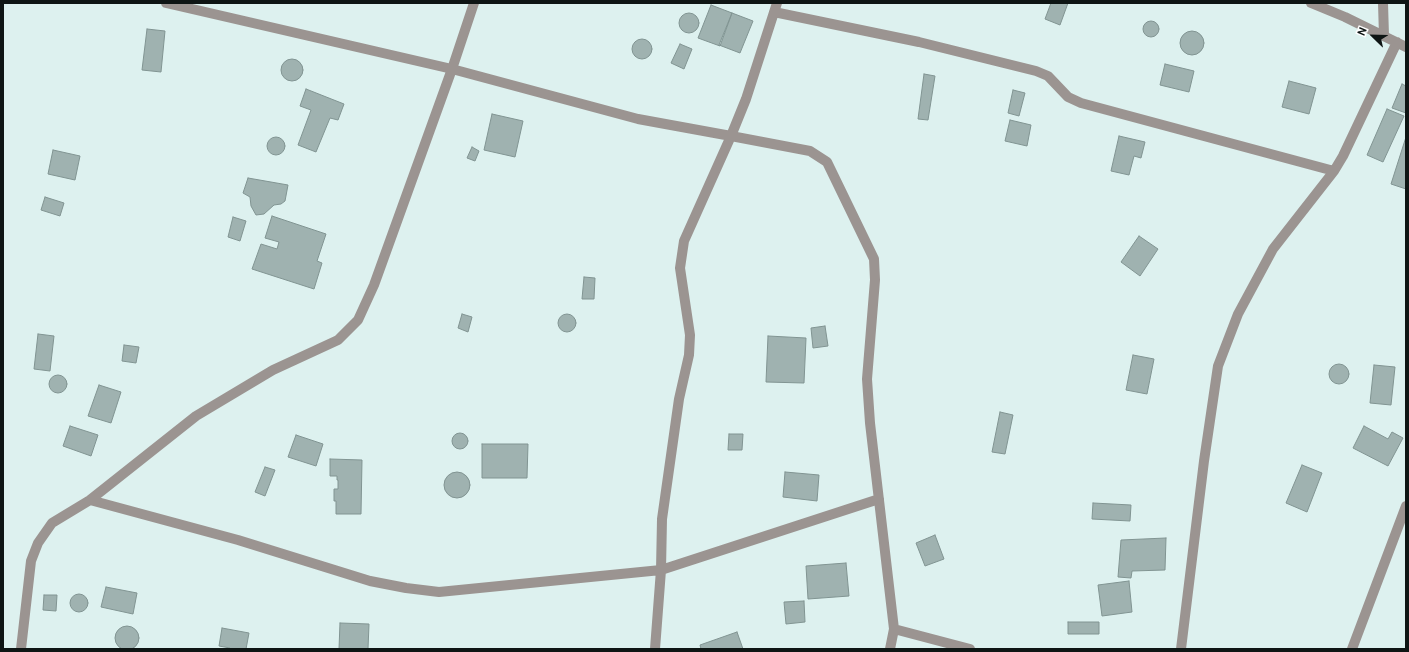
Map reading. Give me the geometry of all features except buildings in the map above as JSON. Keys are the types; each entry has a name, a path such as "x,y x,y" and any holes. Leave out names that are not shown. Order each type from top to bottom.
{"street":[{"path":"166,3 452,70 638,119 810,151 827,162 874,259 875,280 867,379 870,423 894,629 890,649"},
{"path":"21,649 31,561 38,543 52,523 90,500 196,416 273,370 338,340 358,320 374,285 452,70 474,3"},
{"path":"1311,3 1345,17 1406,47"},
{"path":"1383,3 1384,36"},
{"path":"655,649 661,570 662,519 679,399 689,355 690,335 680,268 684,241 746,99 776,8 1036,71 1048,76 1068,97 1081,103 1334,171"},
{"path":"1181,649 1204,461 1218,366 1238,314 1273,249 1334,171 1343,156 1396,42"},
{"path":"90,500 238,540 370,581 406,588 439,592 661,570 879,499"},
{"path":"1352,649 1406,506"},
{"path":"894,629 970,649"}]}
